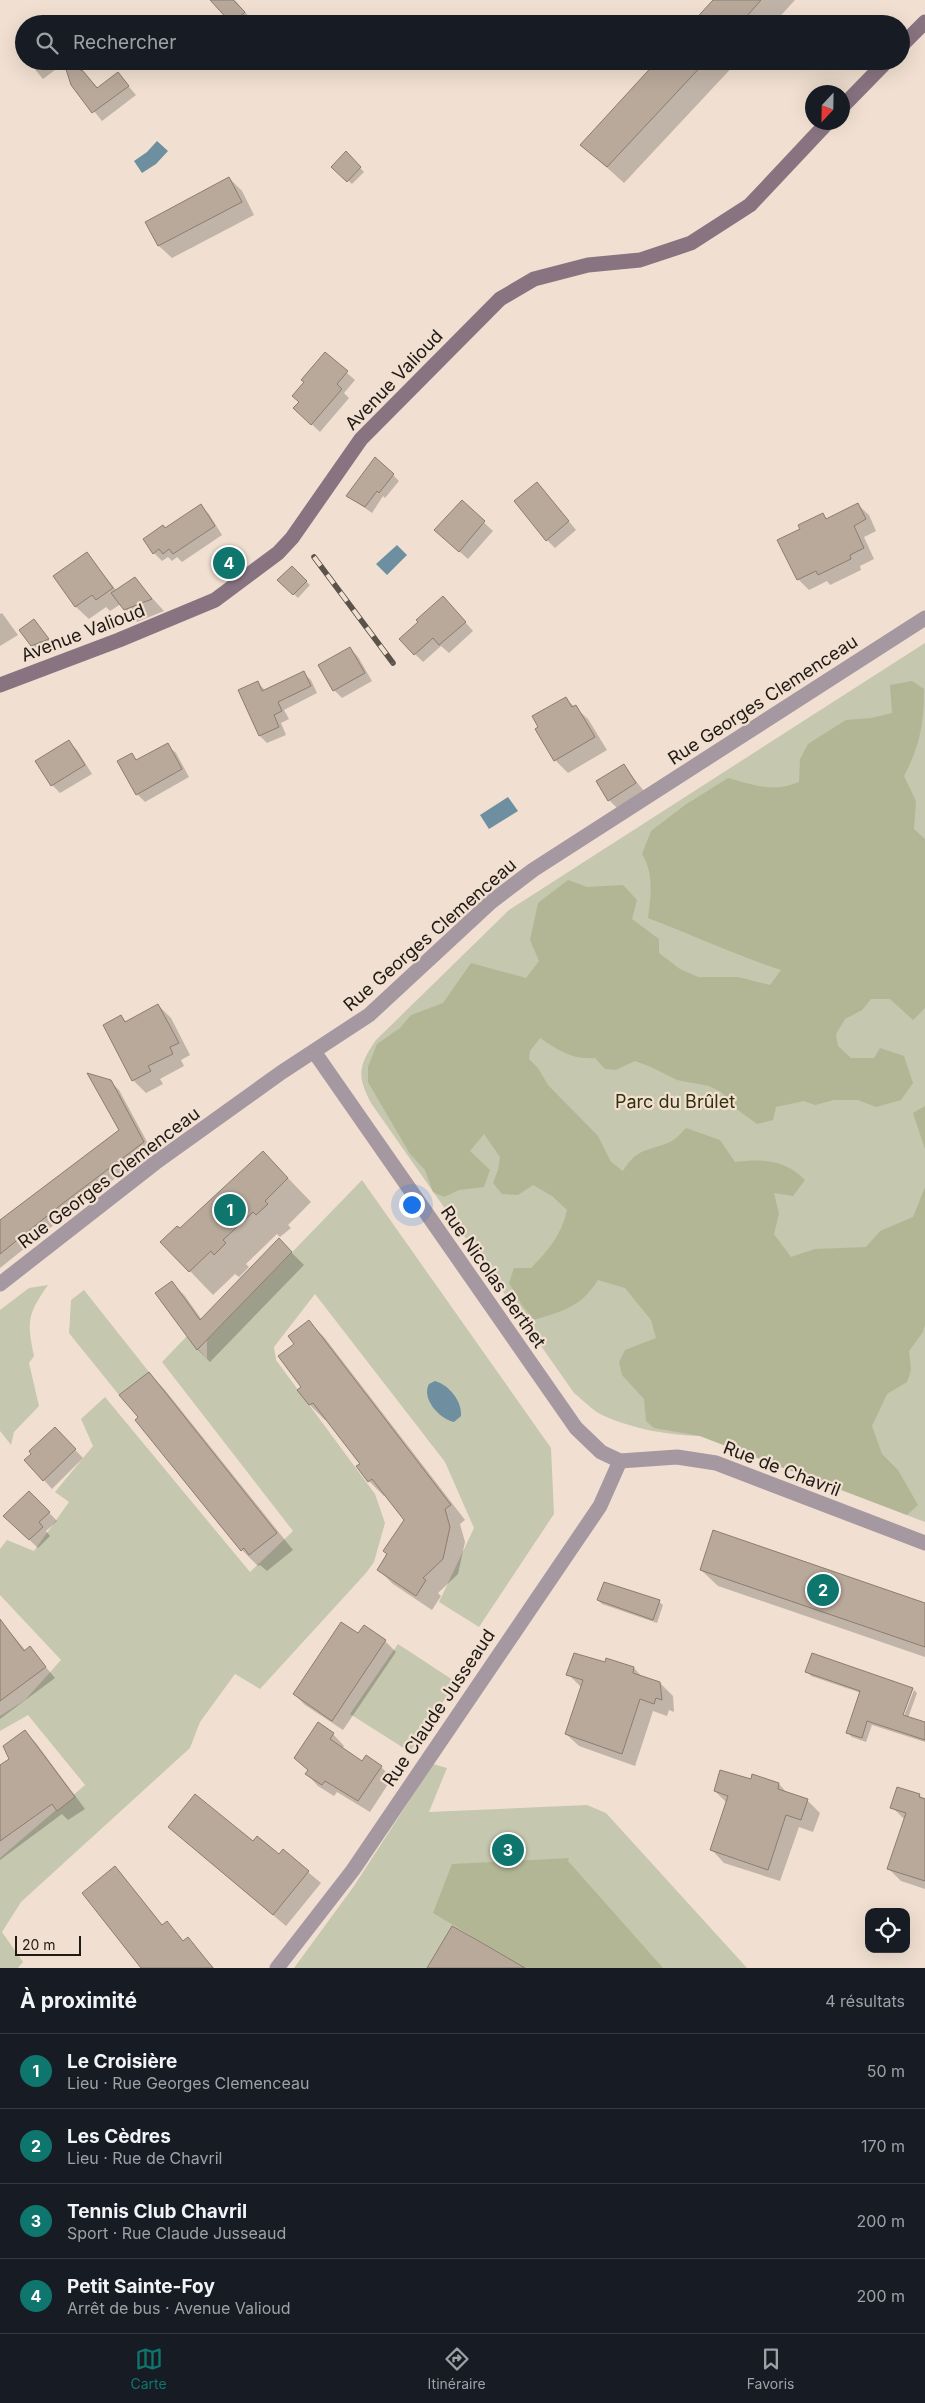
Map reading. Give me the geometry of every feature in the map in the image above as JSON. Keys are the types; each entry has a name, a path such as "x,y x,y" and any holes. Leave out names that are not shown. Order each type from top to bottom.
{"main road":[{"path":"910,37 925,22"},
{"path":"850,99 877,70"},
{"name":"Avenue Valioud","path":"0,685 119,640 215,600 278,553 292,538 361,439 500,299 534,279 588,265 640,260 691,242 750,204 820,130"}],"street":[{"name":"Rue Georges Clemenceau","path":"0,1284 155,1163 282,1072 315,1053 369,1015 491,902 533,870 925,618"},
{"name":"Rue Nicolas Berthet","path":"315,1053 576,1428 601,1452 620,1461"},
{"name":"Rue de Chavril","path":"620,1461 677,1457 716,1463 925,1542"},
{"name":"Rue Claude Jusseaud","path":"277,1968 353,1870 600,1506 620,1461"}],"green space":[{"name":"Parc du Brûlet","path":"925,643 925,1522 700,1436 662,1433 638,1428 602,1415 591,1408 574,1393 371,1103 363,1085 362,1070 366,1056 376,1040 509,910"},
{"name":"Parc du Brûlet","path":"912,681 924,689 923,713 914,755 904,776 916,801 914,829 925,839 925,1008 913,1020 890,999 871,999 862,1010 845,1019 836,1034 838,1046 851,1058 874,1058 880,1048 904,1056 913,1083 901,1100 876,1107 858,1100 834,1100 815,1105 804,1101 776,1107 773,1120 757,1124 738,1110 721,1092 709,1086 677,1080 635,1061 616,1070 605,1069 595,1058 572,1056 540,1038 530,1051 529,1059 538,1068 548,1085 598,1136 611,1162 623,1171 628,1163 639,1153 672,1141 686,1128 720,1140 735,1162 773,1162 781,1164 797,1173 805,1180 793,1196 774,1193 779,1214 774,1234 791,1257 815,1249 866,1247 880,1231 913,1217 925,1187 925,1325 923,1332 909,1351 911,1370 907,1382 887,1394 872,1426 882,1454 898,1470 918,1505 907,1515 700,1436 654,1428 646,1421 644,1399 622,1375 619,1362 625,1350 656,1338 651,1320 625,1288 598,1280 585,1296 570,1307 534,1320 521,1304 509,1283 514,1268 531,1268 549,1249 562,1227 567,1210 552,1196 533,1185 518,1195 502,1194 493,1183 500,1157 484,1134 470,1151 490,1170 484,1187 459,1190 444,1197 433,1192 425,1170 410,1154 368,1082 368,1067 377,1044 400,1028 411,1015 443,1003 471,963 526,978 539,961 530,940 538,903 568,880 587,887 623,885 637,900 632,919 659,939 659,953 680,969 698,977 738,977 770,985 781,970 648,918 651,893 650,877 642,854 651,831 685,805 728,778 764,787 780,787 799,782 800,759 808,744 846,720 871,718 892,713 890,685"},
{"path":"925,1106 925,1149 913,1113"},
{"path":"362,1180 551,1448 554,1514 479,1627 439,1602 474,1528 445,1462 315,1294 274,1347 276,1360 375,1494 385,1523 374,1562 260,1689 235,1674 200,1722 190,1748 21,1902 2,1932 23,1962 18,1968 0,1968 0,1858 85,1785 28,1715 0,1731 0,1716 25,1700 61,1660 0,1595 0,1549 7,1540 34,1551 69,1502 55,1492 93,1446 81,1419 105,1397 250,1572 293,1531 162,1362 187,1336 207,1359 207,1340"},
{"path":"48,1285 32,1311 30,1326 34,1356 29,1363 39,1406 14,1432 11,1445 0,1431 0,1310 29,1288"},
{"path":"84,1290 149,1372 119,1395 69,1333 71,1300"},
{"path":"398,1644 456,1682 410,1752 350,1714"},
{"path":"433,1764 447,1768 429,1812 587,1805 606,1813 747,1968 294,1968 354,1886"},
{"path":"569,1858 568,1861 663,1968 525,1968 433,1913 452,1864"}],"water":[{"path":"157,141 168,151 156,164 142,173 134,161 147,152"},
{"path":"397,545 407,555 387,575 376,564"},
{"path":"508,797 518,811 489,829 480,815"},
{"path":"435,1381 450,1390 457,1399 461,1416 454,1422 437,1412 429,1401 427,1390 429,1384"}],"building":[{"path":"210,0 233,0 245,12 242,15 224,15"},
{"path":"713,0 761,0 748,15 699,15"},
{"path":"66,70 83,71 97,88 118,72 129,86 92,113 71,85"},
{"path":"649,70 698,70 607,167 580,145"},
{"path":"346,151 361,167 347,182 331,167"},
{"path":"229,177 242,202 158,246 145,222"},
{"path":"325,352 348,371 337,384 342,389 311,425 293,408 299,402 292,396 304,382 301,380"},
{"path":"375,457 394,474 379,493 377,491 365,507 346,496"},
{"path":"537,482 569,521 546,541 514,501"},
{"path":"462,500 485,521 459,552 434,530"},
{"path":"858,503 866,519 854,526 864,548 850,555 851,559 818,575 816,571 797,580 777,540 800,529 798,525 823,513 826,519"},
{"path":"201,504 215,526 173,554 169,549 163,554 159,549 153,554 143,539 163,525 165,528"},
{"path":"87,552 113,588 96,600 92,595 75,607 53,576"},
{"path":"292,566 307,581 293,595 277,580"},
{"path":"135,577 152,599 124,610 111,593"},
{"path":"443,596 466,622 439,645 433,638 414,655 399,639 418,622 416,620"},
{"path":"34,619 49,639 31,646 19,630"},
{"path":"350,647 365,673 333,691 318,665"},
{"path":"304,671 311,686 278,702 282,711 274,715 279,727 259,736 238,690 258,681 262,691"},
{"path":"566,697 572,707 576,705 595,737 554,761 535,729 538,727 532,716"},
{"path":"69,740 85,765 51,786 35,761"},
{"path":"168,743 182,769 136,795 117,761 132,753 136,760"},
{"path":"624,764 636,783 608,801 596,781"},
{"path":"158,1004 179,1043 170,1047 173,1054 148,1066 151,1071 132,1081 103,1025 121,1015 125,1022"},
{"path":"87,1073 111,1080 144,1142 0,1254 0,1220 119,1130"},
{"path":"263,1151 288,1178 265,1201 268,1204 256,1215 253,1212 223,1240 226,1243 214,1255 211,1251 189,1272 160,1242 177,1226 180,1228"},
{"path":"279,1238 292,1252 197,1350 155,1293 172,1281 200,1320"},
{"path":"309,1320 451,1505 445,1509 450,1527 443,1559 423,1578 426,1580 416,1596 377,1570 387,1554 383,1551 404,1520 372,1479 368,1482 356,1466 360,1464 313,1403 309,1405 297,1390 301,1387 278,1356 294,1344 288,1336"},
{"path":"149,1372 277,1533 249,1555 244,1548 241,1551 202,1503 135,1420 138,1417 119,1395"},
{"path":"55,1427 76,1449 43,1481 24,1460 31,1454 29,1451"},
{"path":"29,1491 50,1512 39,1522 43,1527 29,1540 3,1516"},
{"path":"713,1530 925,1603 925,1647 700,1570"},
{"path":"604,1582 660,1600 653,1620 597,1600"},
{"path":"0,1619 24,1651 30,1646 46,1667 0,1701"},
{"path":"341,1622 358,1633 364,1625 386,1640 332,1721 293,1694"},
{"path":"574,1653 605,1662 606,1658 634,1667 633,1673 660,1682 662,1700 656,1698 654,1704 640,1699 622,1754 565,1734 583,1680 566,1675"},
{"path":"812,1653 913,1688 903,1715 925,1722 925,1740 867,1721 862,1738 846,1733 860,1691 805,1672"},
{"path":"318,1722 334,1733 330,1739 362,1761 366,1755 382,1766 358,1801 325,1781 322,1785 305,1774 308,1770 294,1758"},
{"path":"25,1730 75,1797 57,1811 52,1804 0,1841 0,1765 9,1759 3,1746"},
{"path":"720,1770 751,1779 752,1774 779,1783 778,1789 808,1799 801,1820 786,1815 768,1870 710,1850 728,1796 714,1791"},
{"path":"897,1787 920,1794 919,1797 925,1799 925,1881 887,1869 906,1813 890,1808"},
{"path":"195,1794 253,1841 257,1836 279,1854 283,1849 309,1871 273,1915 168,1827"},
{"path":"115,1866 162,1925 167,1921 183,1941 188,1937 213,1968 141,1968 82,1893"},
{"path":"452,1926 477,1940 525,1968 427,1968"}],"railway":[{"path":"314,557 393,663"}],"place":[{"name":"Petit Sainte-Foy","path":"229,563"},
{"name":"Le Croisière","path":"230,1210"},
{"name":"Les Cèdres","path":"823,1590"},
{"name":"Tennis Club Chavril","path":"508,1850"}]}
